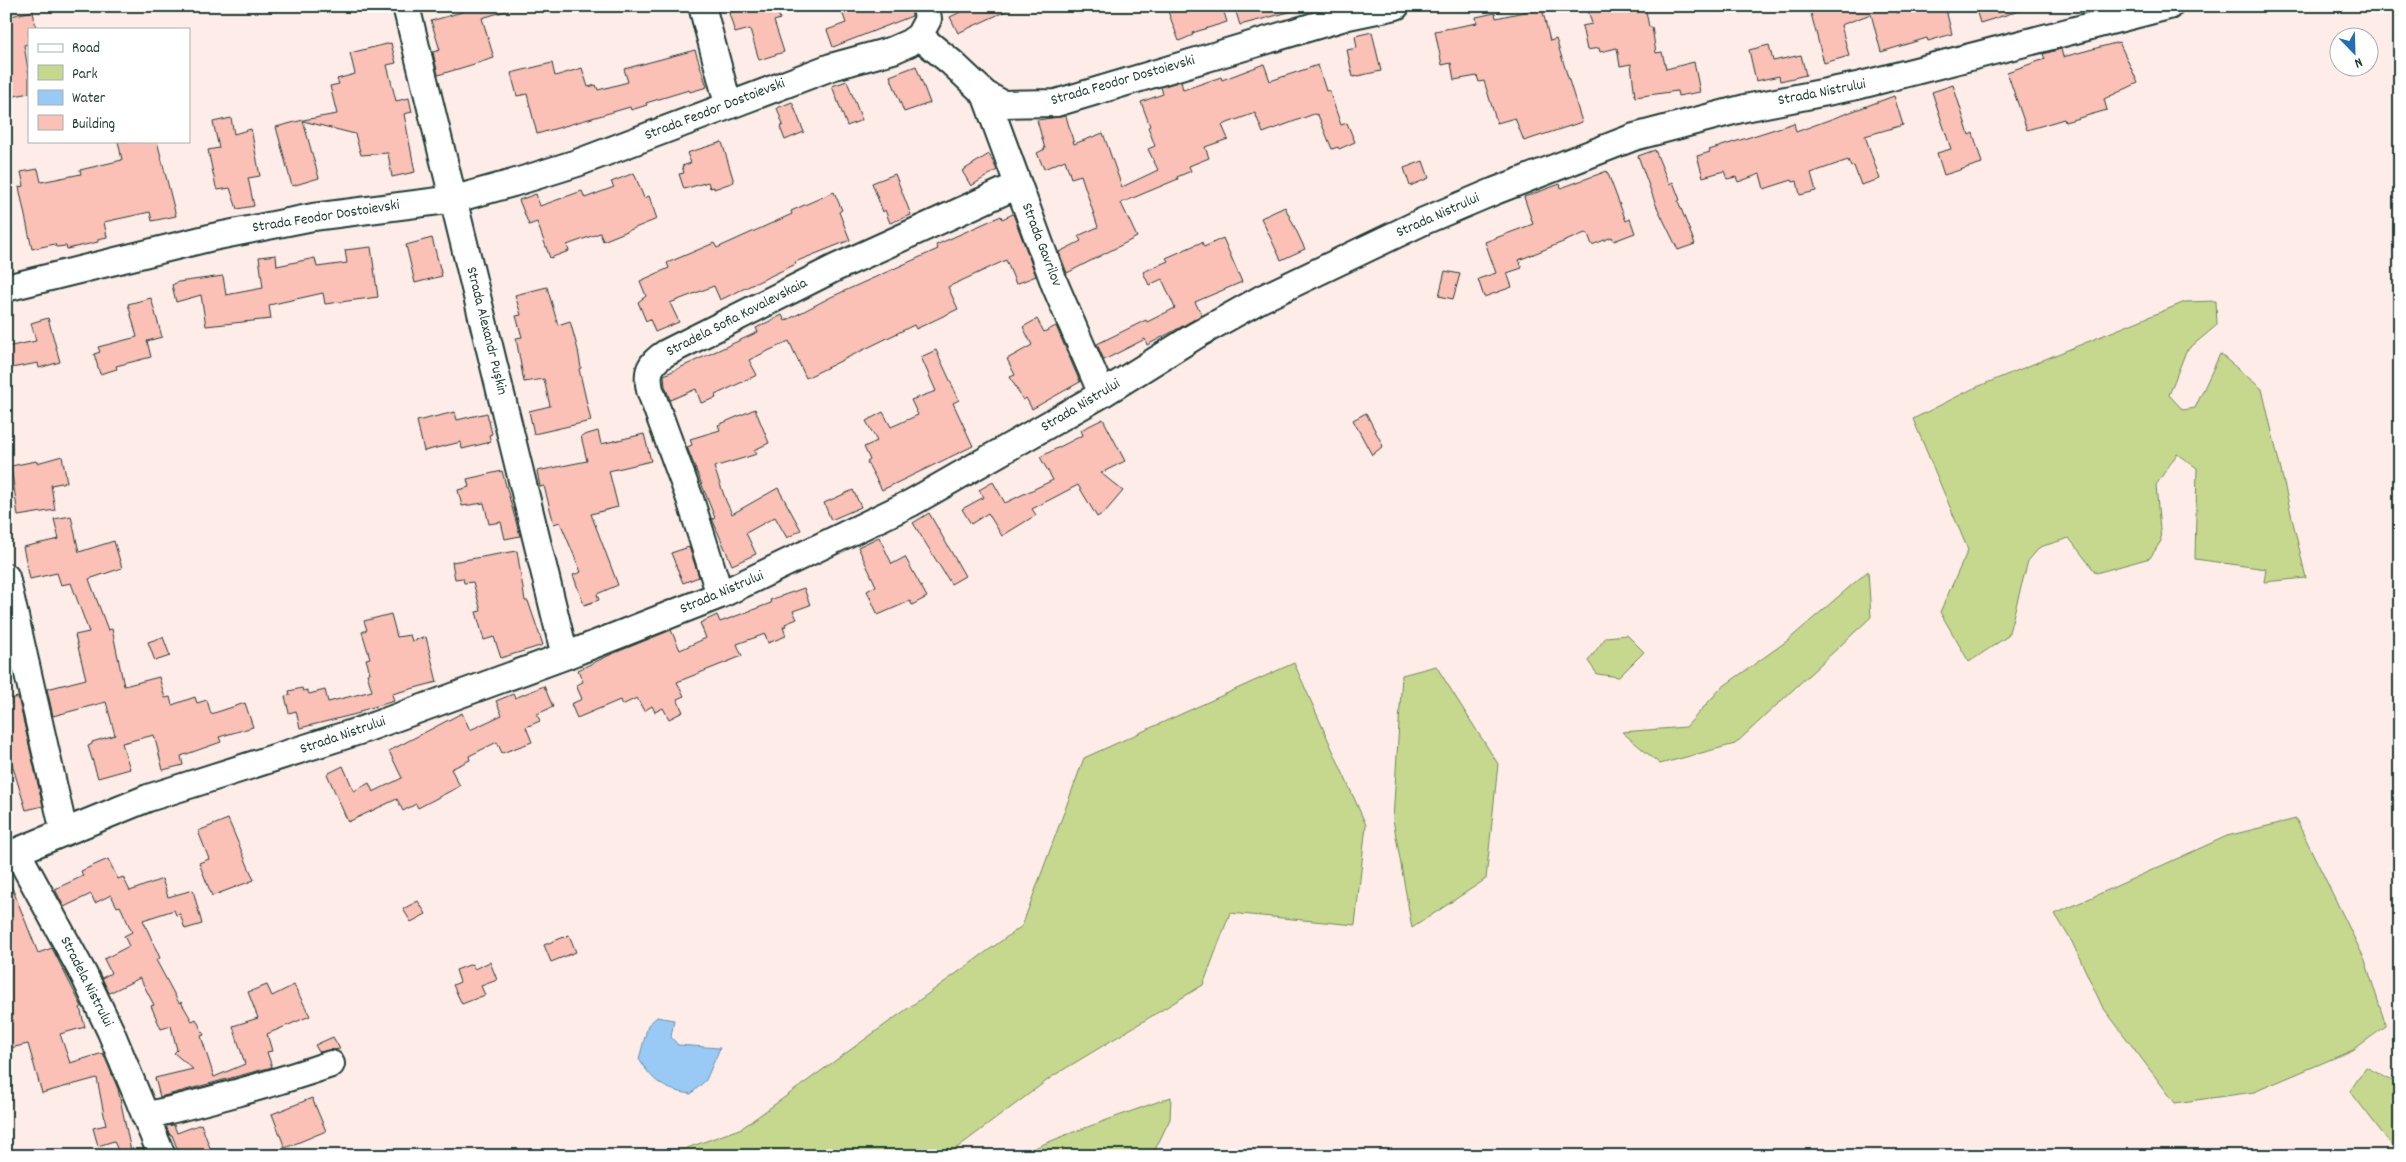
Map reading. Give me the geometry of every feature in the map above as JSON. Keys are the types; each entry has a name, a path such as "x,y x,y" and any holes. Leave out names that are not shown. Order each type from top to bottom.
{"street":[{"name":"Strada Alexandr Pușkin","path":"406,6 565,656"},
{"path":"702,6 728,104"},
{"path":"919,36 928,20 926,6"},
{"name":"Strada Feodor Dostoievski","path":"6,288 213,236 313,217 454,198 577,163 728,104 831,67 893,50 919,36 951,62 984,94 1003,104 1056,103 1348,16 1396,6"},
{"name":"Strada Nistrului","path":"12,854 148,798 353,733 565,656 720,595 912,503 1102,394 1195,336 1304,278 1424,221 1634,137 1745,108 1857,86 2068,34 2120,12 2169,6"},
{"name":"Strada Gavrilov","path":"984,94 1055,285 1102,394"},
{"name":"Stradela Sofia Kovalevskaia","path":"720,595 690,499 650,390 647,379 649,368 655,360 666,353 827,273 1018,186"},
{"path":"6,577 64,832"},
{"name":"Stradela Nistrului","path":"12,854 84,975 111,1032 162,1156"},
{"path":"145,1116 231,1096 331,1064"}],"green space":[{"path":"2216,301 2217,325 2186,351 2169,395 2183,410 2195,408 2220,354 2262,389 2306,578 2264,582 2266,569 2195,559 2197,468 2177,454 2156,485 2161,541 2150,558 2096,573 2069,538 2040,547 2028,561 2008,636 1969,662 1940,612 1968,550 1913,419 1972,389 2185,302"},
{"path":"1868,571 1871,617 1735,744 1660,764 1622,732 1686,727 1721,688 1787,641"},
{"path":"1627,635 1644,652 1619,677 1597,674 1588,661 1606,637"},
{"path":"1294,663 1366,825 1355,925 1230,913 1203,985 1053,1076 946,1156 665,1156 742,1128 1022,926 1084,758"},
{"path":"1436,666 1498,764 1486,879 1412,928 1393,819 1402,675"},
{"path":"2296,819 2365,960 2386,1026 2353,1050 2254,1092 2175,1103 2102,1006 2072,942 2055,914 2227,836"},
{"path":"2366,1067 2400,1085 2400,1156 2350,1091"},
{"path":"1171,1097 1170,1119 1152,1156 1023,1156 1020,1154 1068,1134"}],"water":[{"path":"657,1017 674,1020 671,1037 678,1045 720,1048 706,1080 691,1094 673,1090 660,1084 649,1074 639,1059 648,1025"}],"building":[{"path":"460,6 509,6 509,10 482,18 494,58 438,75 433,52 440,50 431,21 462,12"},
{"path":"750,6 776,6 780,19 774,21 784,52 759,60 750,29 735,33 729,13"},
{"path":"840,6 911,6 912,16 833,47 827,30 846,23"},
{"path":"973,6 1017,6 958,33 950,17"},
{"path":"1166,6 1222,6 1227,22 1192,33 1193,35 1179,41"},
{"path":"1234,6 1292,6 1293,11 1240,25"},
{"path":"1587,6 1645,6 1649,27 1652,27 1656,53 1662,52 1666,69 1694,62 1700,92 1678,96 1677,91 1635,97 1631,64 1620,66 1617,48 1600,52 1599,48 1587,50 1582,26 1592,24"},
{"path":"1809,6 1895,6 1897,13 1923,6 1945,6 1952,34 1928,41 1927,38 1881,52 1871,14 1841,25 1849,56 1824,63"},
{"path":"1975,6 2021,6 2022,10 1980,23"},
{"path":"1542,8 1550,41 1556,39 1582,122 1524,141 1515,118 1497,123 1484,81 1479,82 1477,76 1454,80 1451,63 1442,65 1435,31 1477,23 1476,17 1495,13 1496,18"},
{"path":"33,11 36,28 28,28 28,44 24,45 28,69 28,93 10,97 6,79 12,78 6,51 6,17"},
{"path":"1372,32 1381,71 1353,77 1347,50 1357,48 1355,36"},
{"path":"2119,42 2138,83 2104,99 2107,110 2065,122 2064,119 2027,130 2007,72 2045,59 2043,54 2061,49 2063,57"},
{"path":"391,43 396,63 387,65 396,101 409,98 412,112 404,114 415,172 392,177 388,153 361,155 355,134 303,121 319,178 292,186 276,127 303,120 337,114 330,86 339,84 337,79 355,74 350,53"},
{"path":"1769,45 1773,61 1801,55 1806,75 1780,81 1779,76 1756,81 1749,50"},
{"path":"695,50 707,87 690,92 689,90 646,103 647,105 631,110 630,107 537,134 527,94 517,96 511,73 552,63 555,76 582,68 588,87 596,85 598,90 628,82 624,69"},
{"path":"1264,64 1270,81 1318,65 1326,91 1329,90 1341,125 1347,123 1355,142 1339,149 1338,147 1332,149 1318,115 1314,114 1263,133 1255,113 1222,125 1228,139 1205,147 1209,158 1189,166 1191,171 1177,177 1178,179 1121,203 1137,237 1067,273 1059,252 1081,241 1078,236 1098,227 1081,175 1071,178 1065,160 1044,169 1037,153 1045,149 1037,120 1066,116 1074,144 1103,133 1122,187 1158,170 1148,149 1155,146 1141,102 1163,94 1161,87 1181,81 1183,90 1221,77 1222,80"},
{"path":"916,66 930,103 904,112 890,76"},
{"path":"847,81 862,120 847,126 832,86"},
{"path":"1953,85 1969,135 1973,133 1982,163 1944,175 1937,153 1951,149 1932,92"},
{"path":"1894,96 1903,125 1865,136 1880,179 1861,185 1854,166 1851,167 1848,160 1811,173 1816,191 1800,195 1797,181 1793,182 1792,180 1764,189 1760,174 1738,182 1736,177 1727,179 1724,171 1703,177 1697,156 1710,152 1709,150 1794,123 1796,132"},
{"path":"792,102 804,132 785,140 780,127 783,125 777,108"},
{"path":"231,118 234,134 251,129 260,176 248,178 254,206 237,209 230,188 218,190 216,187 208,150 219,148 213,122"},
{"path":"118,142 157,142 176,216 152,221 150,212 104,222 107,237 98,239 98,242 67,249 66,246 56,247 55,244 32,249 19,187 24,186 21,172 38,169 41,182 81,174 80,170 122,160"},
{"path":"722,142 734,182 714,189 714,187 710,188 708,182 684,189 679,174 684,173 682,166 691,163 687,153"},
{"path":"1655,150 1669,184 1673,182 1680,200 1678,201 1695,244 1678,250 1656,205 1638,156"},
{"path":"989,154 997,170 971,186 962,171"},
{"path":"1423,161 1429,178 1410,186 1404,168"},
{"path":"1607,171 1626,221 1630,219 1635,233 1614,241 1612,237 1592,245 1588,234 1585,233 1519,260 1522,268 1507,273 1512,287 1484,297 1478,279 1496,273 1485,242 1533,224 1524,197 1560,184 1561,188"},
{"path":"634,173 644,198 649,196 657,219 603,241 600,233 567,245 569,251 550,258 537,222 529,225 519,200 536,194 540,206 582,191 585,198 614,187 611,182"},
{"path":"895,174 911,215 890,223 885,210 883,212 872,183"},
{"path":"834,192 842,210 839,212 850,240 795,262 796,264 720,300 714,286 670,303 679,322 655,332 650,319 646,321 638,302 646,296 640,281 669,268 667,263 714,243 717,248 792,214 791,211"},
{"path":"1285,207 1305,249 1281,260 1261,218"},
{"path":"1013,214 1036,276 1016,284 1006,260 948,287 958,309 916,329 914,325 806,378 789,341 749,360 757,375 715,395 716,398 701,403 696,389 670,400 665,386 664,375 758,332 756,328 782,315 785,321 831,297 938,249 936,245 1001,216 1002,219"},
{"path":"432,238 442,276 415,283 406,245"},
{"path":"1223,238 1242,282 1195,302 1202,315 1172,332 1147,345 1145,339 1104,360 1097,344 1175,308 1162,279 1149,285 1143,272 1168,261 1166,258 1202,242 1204,247"},
{"path":"371,247 378,297 325,304 323,293 269,305 271,319 206,326 201,295 176,302 172,285 178,282 223,276 226,295 263,288 259,257 276,255 277,266 315,258 317,267 347,263 345,250"},
{"path":"1445,271 1460,274 1453,299 1439,296"},
{"path":"547,287 558,325 570,321 578,350 581,368 579,369 591,421 534,434 529,411 550,406 544,379 524,382 516,338 522,337 516,316 521,315 515,295"},
{"path":"151,298 162,337 147,341 151,357 116,366 117,369 100,374 94,354 100,352 98,347 137,337 128,304"},
{"path":"48,318 60,362 39,368 38,363 6,369 6,347 36,341 31,323"},
{"path":"1037,319 1044,332 1056,326 1080,382 1032,409 1026,398 1023,400 1010,377 1015,375 1007,359 1032,345 1023,327"},
{"path":"936,350 959,400 953,403 973,446 882,490 867,462 870,460 864,447 877,441 866,421 883,412 891,427 918,415 911,400 936,391 921,357"},
{"path":"755,409 769,443 754,450 757,454 714,467 726,501 732,514 778,488 801,530 787,538 775,517 746,533 756,554 732,565 712,519 715,518 687,447 692,445 690,439 720,430 718,425"},
{"path":"455,412 457,420 487,413 492,434 489,435 491,442 462,449 461,442 424,451 417,421"},
{"path":"1366,413 1383,446 1372,455 1353,420"},
{"path":"1103,419 1125,461 1101,473 1123,491 1105,512 1097,517 1078,485 1032,509 1036,515 1002,536 988,513 971,524 962,509 984,497 979,490 993,482 1005,503 1053,480 1040,457 1083,435 1081,430"},
{"path":"598,431 601,444 644,434 651,461 609,471 618,507 591,514 618,585 597,594 599,600 584,605 573,575 581,572 560,522 554,524 544,486 540,487 537,471 587,461 581,436"},
{"path":"62,456 67,482 51,485 55,510 18,516 11,466 36,461 37,463"},
{"path":"502,471 520,536 505,539 501,522 489,524 484,503 462,506 458,490 469,487 467,479"},
{"path":"853,490 861,507 831,520 824,503"},
{"path":"929,513 965,576 951,584 913,523"},
{"path":"71,516 79,552 114,541 122,568 89,579 108,630 112,629 124,686 159,677 165,698 170,697 172,705 195,697 197,703 207,700 211,714 245,703 253,727 219,737 221,742 181,756 183,765 163,770 154,735 122,743 130,769 98,778 88,746 92,742 115,735 106,702 53,716 47,689 86,679 75,635 89,632 71,583 61,585 57,573 30,579 23,547 59,539 54,519"},
{"path":"879,537 892,564 905,557 927,597 912,605 910,601 878,615 867,591 876,586 858,547"},
{"path":"689,547 699,577 683,583 671,553"},
{"path":"517,551 525,601 528,601 543,645 501,658 494,637 484,640 476,612 481,611 473,582 464,583 463,578 455,579 452,562"},
{"path":"804,588 810,605 793,611 797,619 785,624 786,626 783,627 786,636 768,643 765,634 737,644 742,656 677,682 684,696 677,699 683,712 669,719 663,708 655,712 652,706 644,711 637,698 622,705 620,700 577,718 571,704 582,699 576,685 583,682 578,670 671,630 680,650 706,638 700,623 717,615 720,622 771,603 770,600"},
{"path":"391,614 397,637 410,635 412,641 426,637 437,682 392,694 394,701 360,711 360,713 300,728 296,711 289,713 285,696 290,695 289,691 302,688 303,691 307,690 309,694 325,690 328,702 372,691 367,674 370,673 366,659 370,658 362,632 367,630 364,621"},
{"path":"163,637 170,656 155,661 148,642"},
{"path":"544,686 553,707 537,714 540,721 526,727 532,742 502,753 497,742 469,756 470,760 451,769 460,786 418,808 416,804 403,811 397,799 348,822 327,774 343,766 354,791 369,783 373,792 402,778 389,751 462,713 470,730 502,715 496,701 513,694 515,698"},
{"path":"18,697 43,806 26,810 11,761 6,763 6,705 11,704 10,699"},
{"path":"228,819 254,880 212,896 199,863 209,859 198,831"},
{"path":"108,859 118,879 123,877 130,891 162,879 168,897 193,890 202,924 185,929 180,914 176,915 174,910 143,920 160,958 156,960 179,1003 181,1002 192,1021 196,1019 204,1035 201,1036 214,1077 245,1064 233,1026 258,1018 248,992 267,985 272,996 294,985 310,1016 267,1034 272,1051 267,1052 272,1067 160,1097 155,1078 193,1069 174,1053 177,1050 171,1026 161,1029 151,1006 154,1005 140,978 109,993 102,978 111,973 104,959 129,946 124,936 132,932 120,906 117,907 111,895 95,903 91,894 64,907 55,889 83,876 81,871"},
{"path":"7,875 38,953 52,948 82,1007 80,1008 85,1027 60,1034 70,1063 103,1053 118,1089 132,1156 120,1156 114,1141 98,1146 93,1128 106,1125 97,1078 42,1093 28,1044 6,1049"},
{"path":"418,901 426,914 411,922 403,909"},
{"path":"569,935 576,952 551,962 544,945"},
{"path":"490,962 497,980 481,986 485,995 462,1004 453,985 460,982 456,970 472,964 474,969"},
{"path":"333,1037 340,1049 319,1052 315,1045"},
{"path":"312,1098 326,1131 285,1148 272,1114"},
{"path":"201,1124 213,1156 180,1156 172,1135 170,1135 166,1126 174,1125 177,1133"}]}
